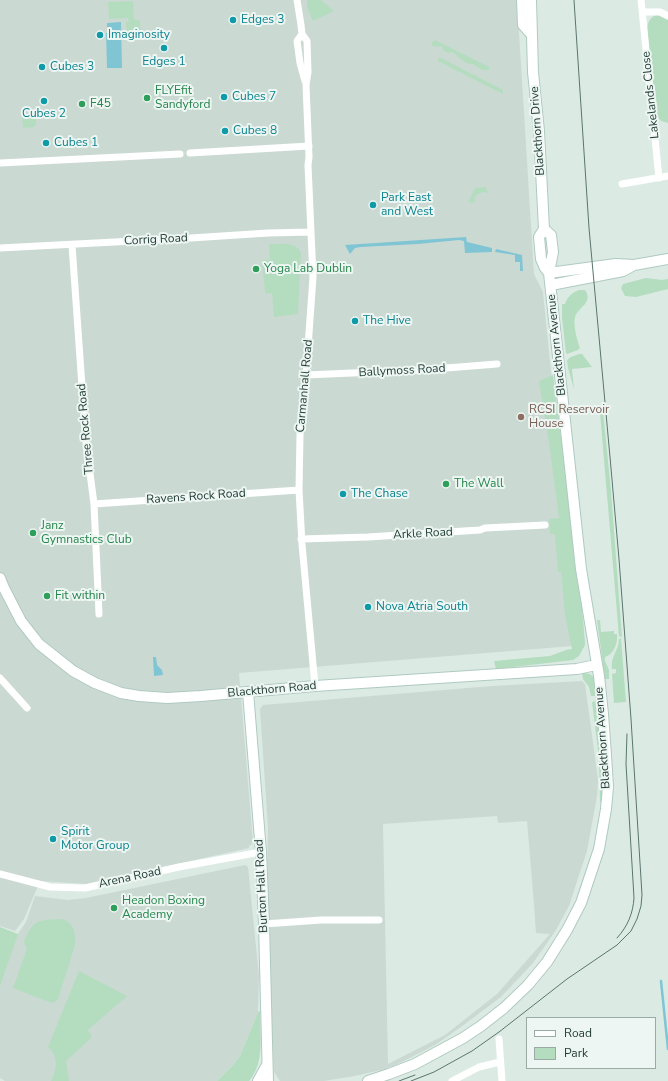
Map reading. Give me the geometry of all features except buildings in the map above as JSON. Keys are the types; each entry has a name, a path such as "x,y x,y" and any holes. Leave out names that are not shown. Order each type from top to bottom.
{"street":[{"name":"Carmanhall Road","path":"297,0 302,34 308,41 308,72 306,84 313,277 300,435 299,490 301,539 316,686"},
{"name":"Blackthorn Drive","path":"522,0 523,25 532,34"},
{"name":"Blackthorn Drive","path":"531,0 534,90 539,131 544,229 551,235 553,252 550,273 551,285"},
{"name":"Lakelands Close","path":"641,0 659,178"},
{"path":"643,12 660,12 668,16"},
{"path":"190,153 309,146"},
{"path":"0,163 180,154"},
{"path":"622,184 668,176"},
{"name":"Corrig Road","path":"0,248 311,232"},
{"name":"Three Rock Road","path":"72,245 86,443 94,504 99,614"},
{"path":"550,273 611,265 634,265 668,259"},
{"path":"551,285 623,271 634,265"},
{"name":"Blackthorn Avenue","path":"368,1081 415,1064 454,1043 481,1026 513,1000 547,962 567,930 581,903 597,857 606,809 608,787 606,755 601,698 581,569 551,285"},
{"name":"Ballymoss Road","path":"306,375 421,370 497,364"},
{"name":"Ravens Rock Road","path":"94,504 299,490"},
{"name":"Arkle Road","path":"301,539 388,536 480,530 495,527 545,525"},
{"name":"Blackthorn Road","path":"0,578 21,621 39,644 72,671 95,683 121,693 146,697 167,698 316,686 577,669 596,665"},
{"path":"0,678 26,708"},
{"name":"Burton Hall Road","path":"248,692 261,852 268,1072"},
{"name":"Arena Road","path":"0,874 50,887 85,888 179,867 261,852"},
{"path":"264,924 321,920 378,920"},
{"path":"499,1039 502,1081"},
{"path":"452,1081 479,1067 500,1062"},
{"path":"258,1081 268,1072 276,1081"}],"shaded area":[{"path":"0,0 517,0 534,274 543,292 551,372 581,596 585,645 239,673 253,843 249,846 249,848 87,884 40,881 24,919 15,931 0,926"},
{"path":"582,681 585,684 598,780 597,796 587,851 569,906 556,930 533,963 501,997 435,1045 385,1069 355,1076 324,1081 280,1081 274,1072 266,916 268,828 260,709 263,705 492,686","holes":["497,816 498,823 527,821 536,933 550,934 497,994 445,1035 388,1064 383,824"]},
{"path":"245,865 248,867 259,976 258,1012 240,1056 217,1081 5,1081 0,1078 0,929 17,935 26,922 35,896 67,900 86,898"}],"green space":[{"path":"307,0 321,0 334,11 313,21 307,7"},
{"path":"133,1 134,20 140,20 141,38 131,39 131,35 127,35 126,22 129,21 128,18 109,19 108,2"},
{"path":"659,14 668,20 668,123 661,121 656,115 647,29 650,19"},
{"path":"435,40 489,67 489,70 482,70 473,64 467,63 452,52 449,53 444,51 442,46 436,47 432,45 432,42"},
{"path":"439,57 503,90 503,94 438,61"},
{"path":"22,118 32,118 36,120 36,125 34,127 23,128"},
{"path":"485,187 488,192 487,193 483,192 478,194 473,203 468,202 475,188"},
{"path":"269,244 288,244 297,247 300,250 298,314 274,317 272,293 266,294 265,292 262,260 270,260"},
{"path":"646,278 662,280 668,279 668,289 636,297 625,296 621,288 623,284"},
{"path":"579,290 585,290 588,298 587,302 575,317 575,328 580,348 567,354 562,318 562,304 565,304 570,295"},
{"path":"582,354 592,367 572,369 574,389 567,360"},
{"path":"553,375 581,596 585,645 579,656 573,660 496,669 494,661 550,656 572,649 565,615 561,572 558,572 555,534 550,534 549,519 559,518 539,381"},
{"path":"602,410 611,491 622,637 619,636 600,413 602,413"},
{"path":"597,620 600,620 601,632 614,631 614,634 617,634 615,648 608,656 605,657 609,670 609,679 605,679"},
{"path":"621,638 626,702 614,703 612,674 616,673 616,669 612,669 612,661 618,647 619,639"},
{"path":"582,673 591,675 595,680 597,696 591,696 589,687 583,679"},
{"path":"598,701 599,707 597,715 604,778 602,800 600,803 599,758 592,702"},
{"path":"61,919 69,922 71,925 75,937 75,945 58,999 53,1003 13,988 27,949 24,942 30,929 37,922"},
{"path":"0,927 18,934 0,986"},
{"path":"79,971 127,996 88,1030 92,1037 66,1061 69,1081 51,1081 55,1072 56,1063 52,1051 48,1047"},
{"path":"260,1011 260,1057 254,1074 249,1081 217,1081 240,1056 258,1012"}],"water":[{"path":"121,22 122,68 107,68 106,33 110,33 110,27 107,27 107,23"},
{"path":"466,237 467,242 492,248 492,252 465,253 464,241 459,240 361,247 355,248 350,254 345,245"},
{"path":"496,249 522,255 523,271 520,271 520,262 515,262 515,255 495,252"},
{"path":"153,657 156,657 157,665 162,670 163,675 154,676"}],"waterway":[{"path":"661,981 668,1049"}],"tram line":[{"path":"411,1081 434,1072 472,1051 567,979 617,945 631,931 641,906 642,895 631,719 619,559 589,228 574,0"},
{"path":"617,938 629,919 634,898 626,764 627,734"},
{"path":"399,1081 415,1075"}],"place":[{"name":"Edges 3","path":"233,20"},
{"name":"Imaginosity","path":"100,35"},
{"name":"Edges 1","path":"164,48"},
{"name":"Cubes 3","path":"42,67"},
{"name":"Cubes 7","path":"224,97"},
{"name":"FLYEfit Sandyford","path":"147,98"},
{"name":"Cubes 2","path":"44,101"},
{"name":"F45","path":"82,104"},
{"name":"Cubes 8","path":"225,131"},
{"name":"Cubes 1","path":"46,143"},
{"name":"Park East and West","path":"373,205"},
{"name":"Yoga Lab Dublin","path":"256,269"},
{"name":"The Hive","path":"355,321"},
{"name":"RCSI Reservoir House","path":"521,417"},
{"name":"The Wall","path":"446,484"},
{"name":"The Chase","path":"343,494"},
{"name":"Janz Gymnastics Club","path":"33,533"},
{"name":"Fit within","path":"47,596"},
{"name":"Nova Atria South","path":"368,607"},
{"name":"Spirit Motor Group","path":"53,839"},
{"name":"Headon Boxing Academy","path":"114,908"}]}
